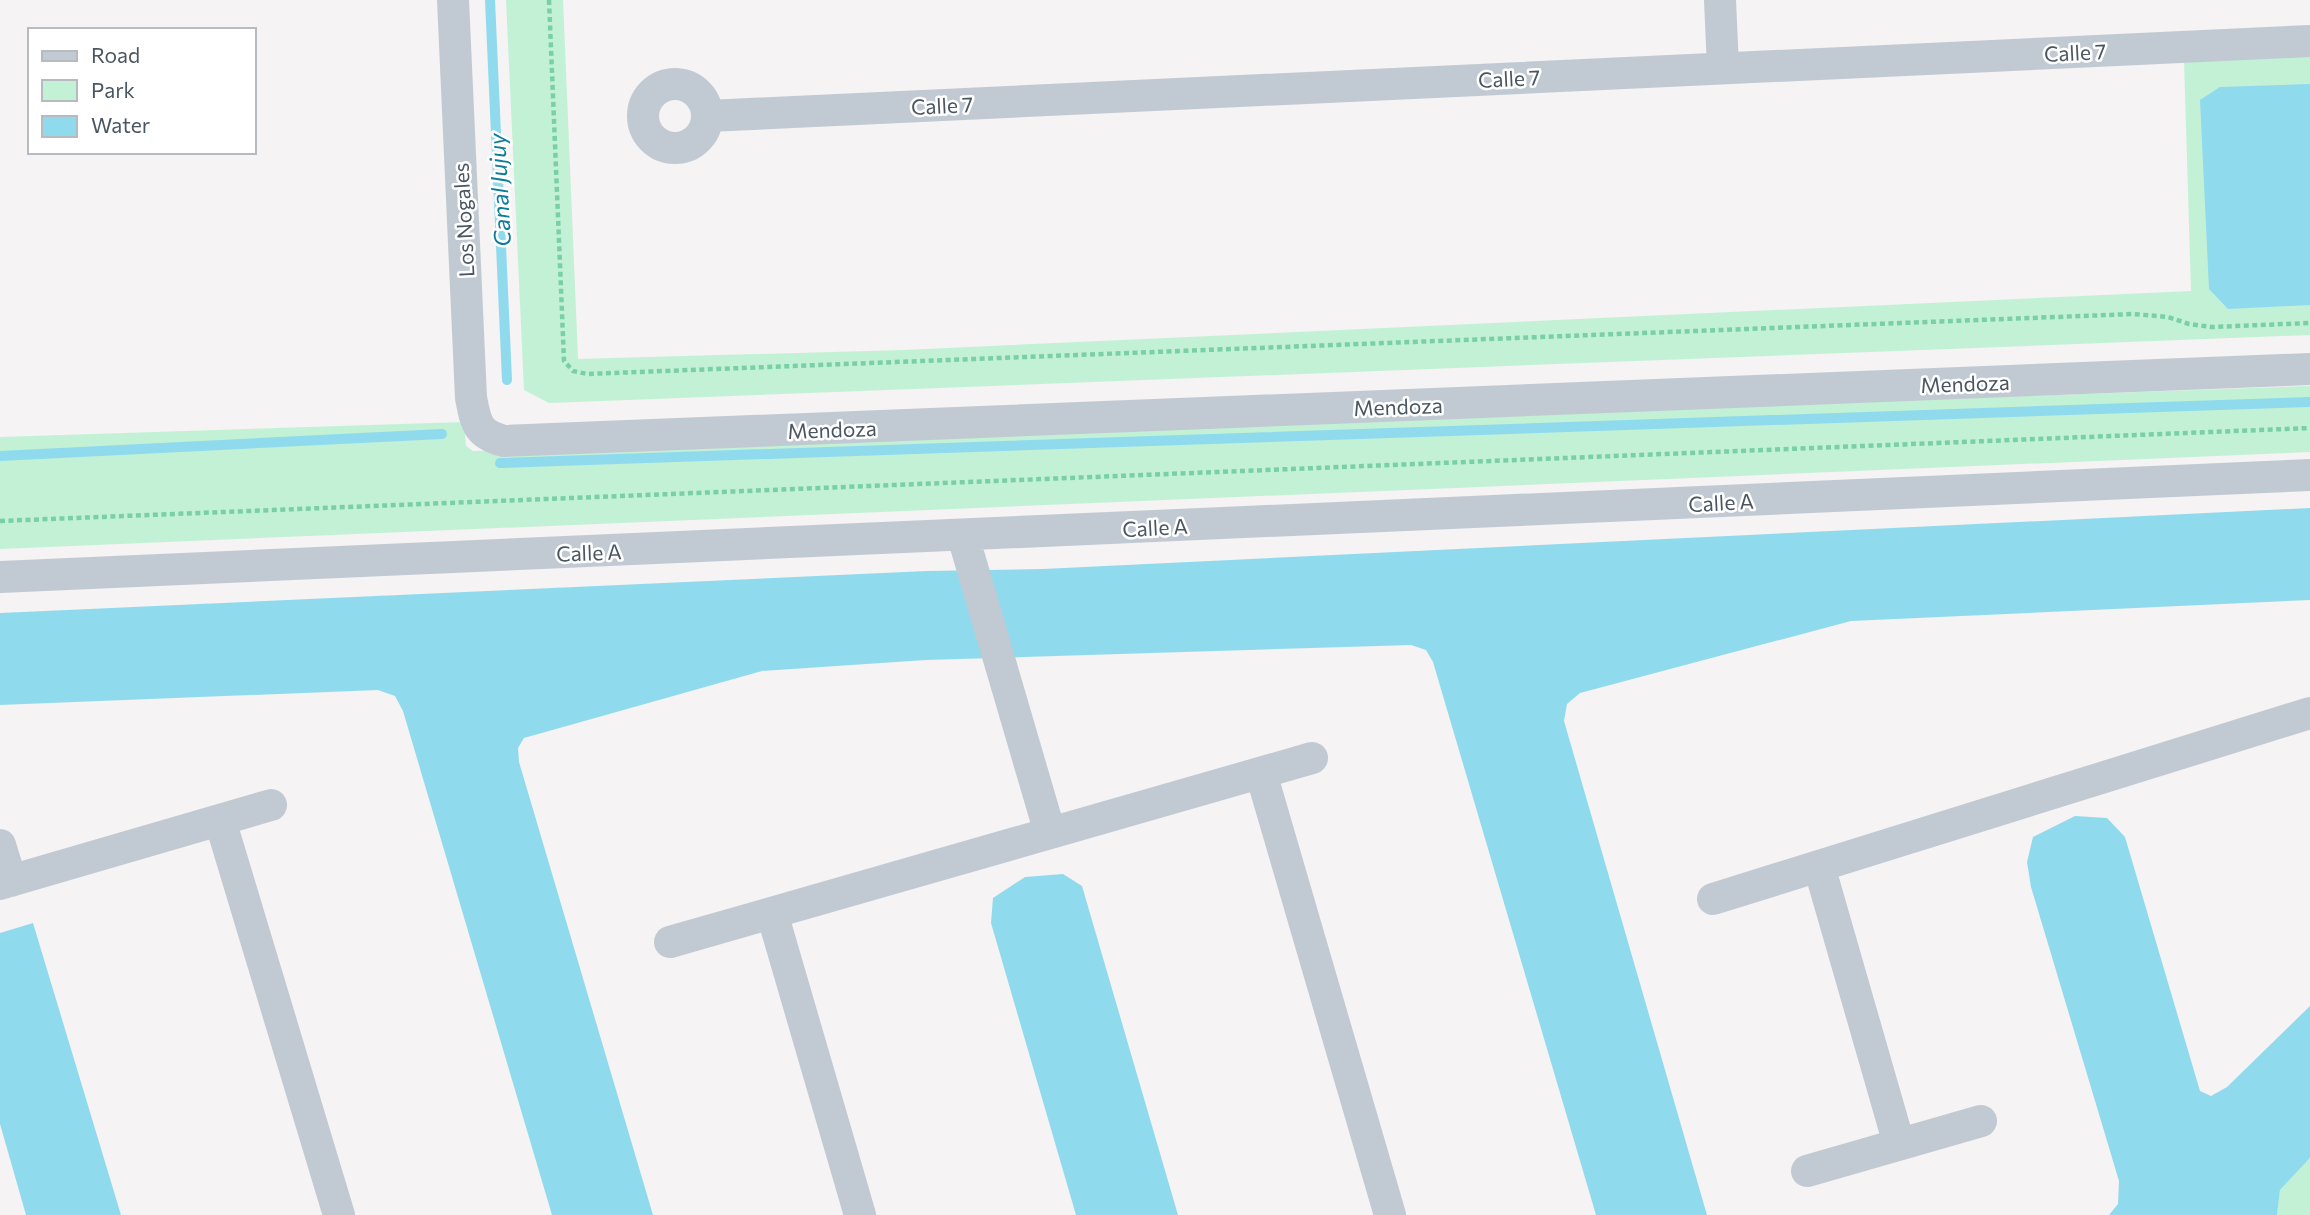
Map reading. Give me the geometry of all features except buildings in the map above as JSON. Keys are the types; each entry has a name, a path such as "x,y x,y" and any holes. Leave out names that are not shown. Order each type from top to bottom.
{"street":[{"name":"Los Nogales","path":"453,0 471,398 476,422 487,436"},
{"path":"1720,0 1723,68"},
{"name":"Calle 7","path":"708,116 2310,41"},
{"name":"Mendoza","path":"487,436 525,442 2310,369"},
{"name":"Calle A","path":"0,577 2310,475"},
{"path":"963,536 1051,833"},
{"path":"1713,899 2310,713"},
{"path":"670,942 1311,758"},
{"path":"1261,773 1390,1215"},
{"path":"0,845 5,882 271,804"},
{"path":"220,820 339,1215"},
{"path":"1819,866 1899,1144"},
{"path":"772,913 860,1215"},
{"path":"1807,1171 1980,1121"}],"path":[{"path":"549,0 564,361 573,371 587,374 2133,314 2168,317 2189,324 2212,327 2310,323"},
{"path":"0,521 2310,428"}],"green space":[{"path":"506,0 563,0 578,359 904,350 2191,291 2184,60 2310,55 2310,335 549,403 524,390"},
{"path":"2310,386 2310,452 0,549 0,437 464,422 466,446 473,451"},
{"path":"2310,1158 2310,1215 2277,1215 2280,1190"}],"water":[{"path":"2310,84 2310,305 2228,309 2209,289 2200,100 2220,87"},
{"path":"2310,508 2310,600 1851,621 1580,693 1567,704 1564,721 1707,1215 1596,1215 1433,662 1426,650 1411,645 926,660 762,671 524,738 518,748 519,762 653,1215 552,1215 403,711 395,696 378,690 0,705 0,613 927,571 1043,569"},
{"path":"2075,816 2107,818 2125,837 2200,1091 2211,1096 2227,1087 2310,1006 2310,1158 2280,1190 2277,1215 2109,1215 2118,1204 2119,1181 2031,887 2027,862 2033,837"},
{"path":"1063,874 1082,886 1178,1215 1076,1215 991,923 993,898 1025,877"},
{"path":"33,923 121,1215 26,1215 0,1124 0,933"}],"waterway":[{"name":"Canal Jujuy","path":"490,0 507,380"},
{"path":"500,463 2310,402"},
{"path":"0,456 442,434"}]}
